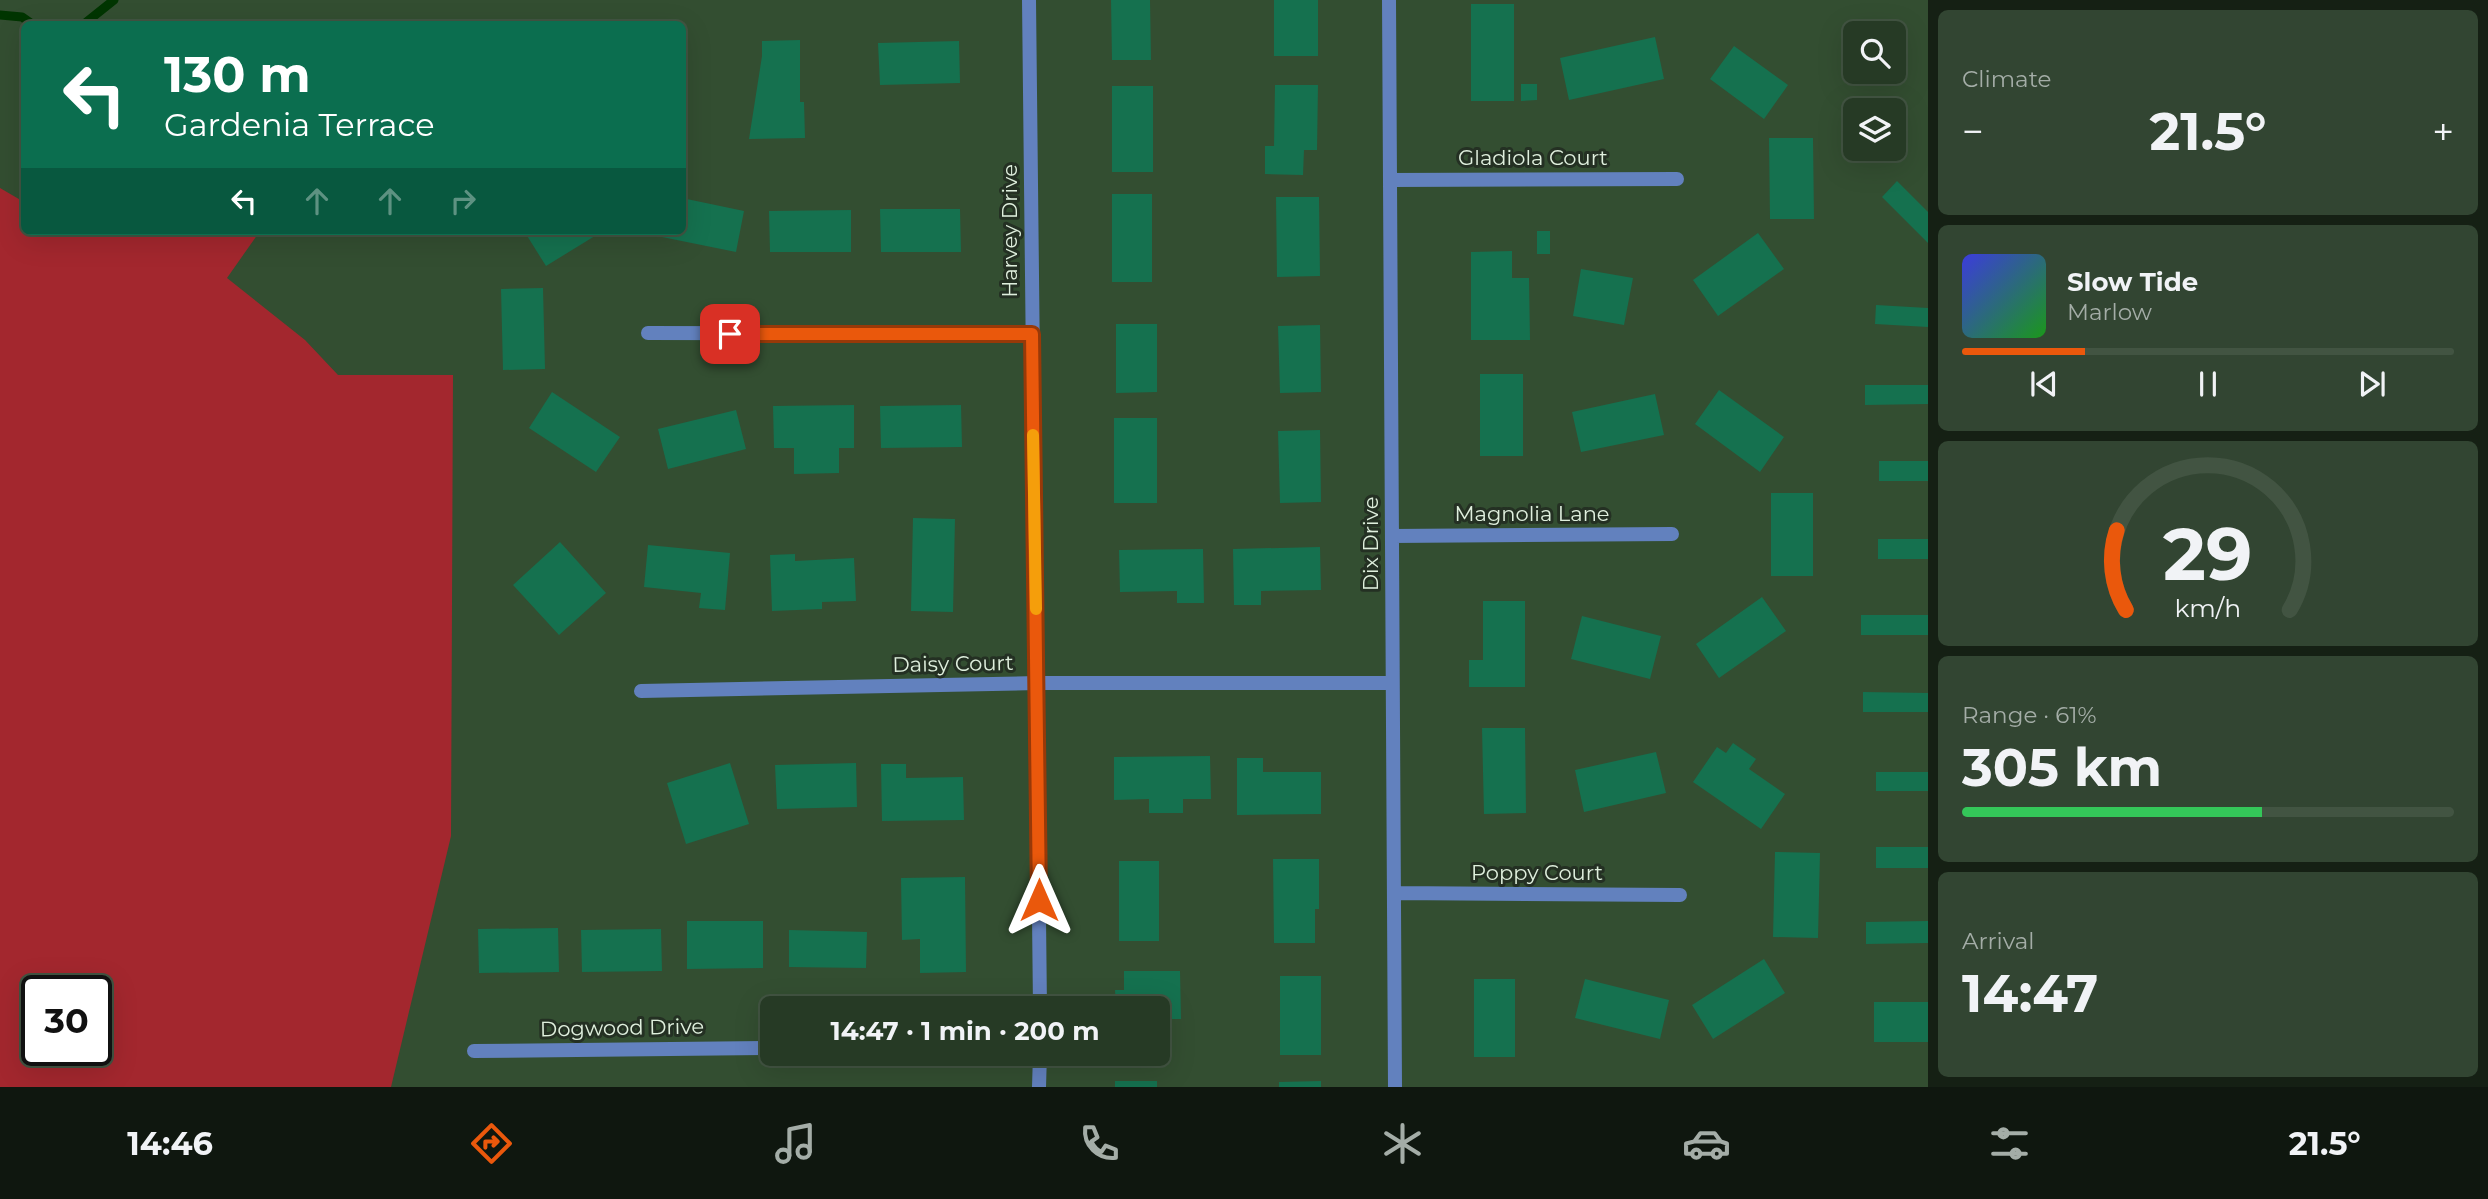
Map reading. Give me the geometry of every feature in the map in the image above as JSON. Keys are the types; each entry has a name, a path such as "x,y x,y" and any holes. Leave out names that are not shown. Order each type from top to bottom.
{"street":[{"name":"Harvey Drive","path":"1029,0 1040,996"},
{"name":"Dix Drive","path":"1389,0 1395,1087"},
{"name":"Gladiola Court","path":"1390,180 1677,179"},
{"path":"648,333 1032,334"},
{"name":"Magnolia Lane","path":"1392,536 1672,534"},
{"name":"Daisy Court","path":"641,691 1037,683 1392,683"},
{"name":"Poppy Court","path":"1394,893 1680,895"},
{"name":"Dogwood Drive","path":"474,1051 760,1048"},
{"path":"1040,1066 1040,1087"}],"shaded area":[{"path":"0,188 21,200 21,235 257,235 227,278 305,340 338,375 453,375 451,836 391,1087 0,1087"}],"building":[{"path":"1111,0 1150,0 1151,60 1112,60"},
{"path":"1274,0 1318,0 1318,56 1274,56"},
{"path":"1471,4 1514,4 1514,101 1471,101"},
{"path":"1655,37 1664,79 1569,100 1560,58"},
{"path":"800,40 800,102 804,102 805,138 749,139 762,41"},
{"path":"959,41 960,83 880,85 878,43"},
{"path":"1734,46 1788,85 1764,119 1710,79"},
{"path":"1521,84 1537,84 1537,100 1521,101"},
{"path":"1275,85 1318,85 1317,150 1304,150 1303,175 1265,174 1265,146 1274,146"},
{"path":"1112,86 1153,86 1153,172 1112,172"},
{"path":"1769,138 1813,138 1814,219 1770,219"},
{"path":"1897,181 1928,212 1928,243 1882,197"},
{"path":"1112,194 1152,194 1152,282 1112,282"},
{"path":"1276,197 1319,197 1320,276 1277,277"},
{"path":"686,199 744,211 736,252 657,236 686,235"},
{"path":"880,209 960,209 961,252 881,252"},
{"path":"851,210 851,252 770,252 769,211"},
{"path":"1537,231 1550,231 1550,254 1537,254"},
{"path":"1758,233 1784,269 1718,316 1693,280"},
{"path":"527,235 596,235 546,266"},
{"path":"1512,251 1512,278 1529,278 1530,340 1471,340 1471,252"},
{"path":"1581,269 1633,278 1624,325 1573,316"},
{"path":"543,288 545,369 503,370 501,289"},
{"path":"1876,305 1928,308 1928,327 1875,324"},
{"path":"1116,324 1157,324 1157,392 1116,393"},
{"path":"1320,325 1321,392 1280,393 1278,326"},
{"path":"1480,374 1523,374 1523,456 1480,456"},
{"path":"1865,385 1928,385 1928,404 1865,405"},
{"path":"1719,390 1784,437 1760,472 1695,424"},
{"path":"552,392 620,437 596,472 529,428"},
{"path":"1655,394 1664,435 1581,452 1572,412"},
{"path":"854,405 854,448 839,448 839,473 794,474 794,448 774,448 773,406"},
{"path":"961,405 962,447 881,448 880,406"},
{"path":"736,410 746,449 668,469 658,429"},
{"path":"1114,418 1157,418 1157,503 1114,503"},
{"path":"1320,430 1321,502 1280,503 1278,431"},
{"path":"1879,461 1928,461 1928,481 1879,481"},
{"path":"1771,493 1813,493 1813,576 1771,576"},
{"path":"913,518 955,519 953,612 911,611"},
{"path":"1878,539 1928,539 1928,559 1878,559"},
{"path":"560,542 606,593 559,635 513,585"},
{"path":"648,545 730,553 725,610 699,608 701,593 644,587"},
{"path":"1320,547 1321,590 1261,591 1261,605 1234,605 1233,549"},
{"path":"1203,549 1204,603 1177,603 1177,591 1120,592 1119,550"},
{"path":"795,554 795,561 854,558 856,601 822,602 822,609 772,611 770,555"},
{"path":"1762,597 1786,631 1719,678 1696,644"},
{"path":"1483,601 1525,601 1525,687 1469,687 1469,660 1483,660"},
{"path":"1861,615 1928,615 1928,635 1861,635"},
{"path":"1582,616 1661,636 1650,679 1571,659"},
{"path":"1863,692 1928,693 1928,712 1863,712"},
{"path":"1482,728 1525,728 1526,813 1484,814"},
{"path":"1733,743 1756,759 1749,769 1785,794 1761,829 1693,782 1717,747 1726,753"},
{"path":"1656,752 1666,793 1584,812 1575,770"},
{"path":"1210,756 1211,799 1183,799 1183,813 1149,813 1149,799 1114,800 1114,757"},
{"path":"1237,758 1263,758 1263,772 1321,772 1321,814 1237,815"},
{"path":"730,763 749,824 686,844 667,783"},
{"path":"856,763 857,807 777,809 775,765"},
{"path":"881,764 906,764 906,778 963,777 964,820 882,821"},
{"path":"1876,772 1928,772 1928,791 1876,791"},
{"path":"1876,847 1928,847 1928,868 1876,868"},
{"path":"1775,852 1820,853 1818,938 1773,937"},
{"path":"1273,859 1319,859 1319,909 1315,909 1315,943 1274,943"},
{"path":"1119,861 1159,861 1159,941 1119,941"},
{"path":"965,877 966,972 920,973 920,939 902,940 901,878"},
{"path":"687,921 763,921 763,968 687,969"},
{"path":"1928,921 1928,943 1866,944 1866,922"},
{"path":"558,928 559,972 479,973 478,929"},
{"path":"661,929 662,971 582,972 581,930"},
{"path":"789,930 867,932 866,968 789,967"},
{"path":"1764,959 1785,993 1713,1039 1692,1005"},
{"path":"1124,971 1180,971 1181,1019 1170,1019 1170,996 1115,996 1115,990 1124,990"},
{"path":"1280,976 1321,976 1321,1055 1280,1055"},
{"path":"1474,979 1515,979 1515,1057 1474,1057"},
{"path":"1585,979 1669,1000 1660,1039 1575,1018"},
{"path":"1874,1002 1928,1002 1928,1042 1874,1042"},
{"path":"1115,1081 1157,1081 1157,1087 1115,1087"},
{"path":"1321,1081 1321,1087 1279,1087 1279,1082"}],"waterway":[{"path":"88,21 114,0"},
{"path":"0,15 22,17 28,21"}],"slow traffic":[{"path":"1033,435 1036,609"}],"route":[{"path":"730,334 1032,334 1039,900"}]}
